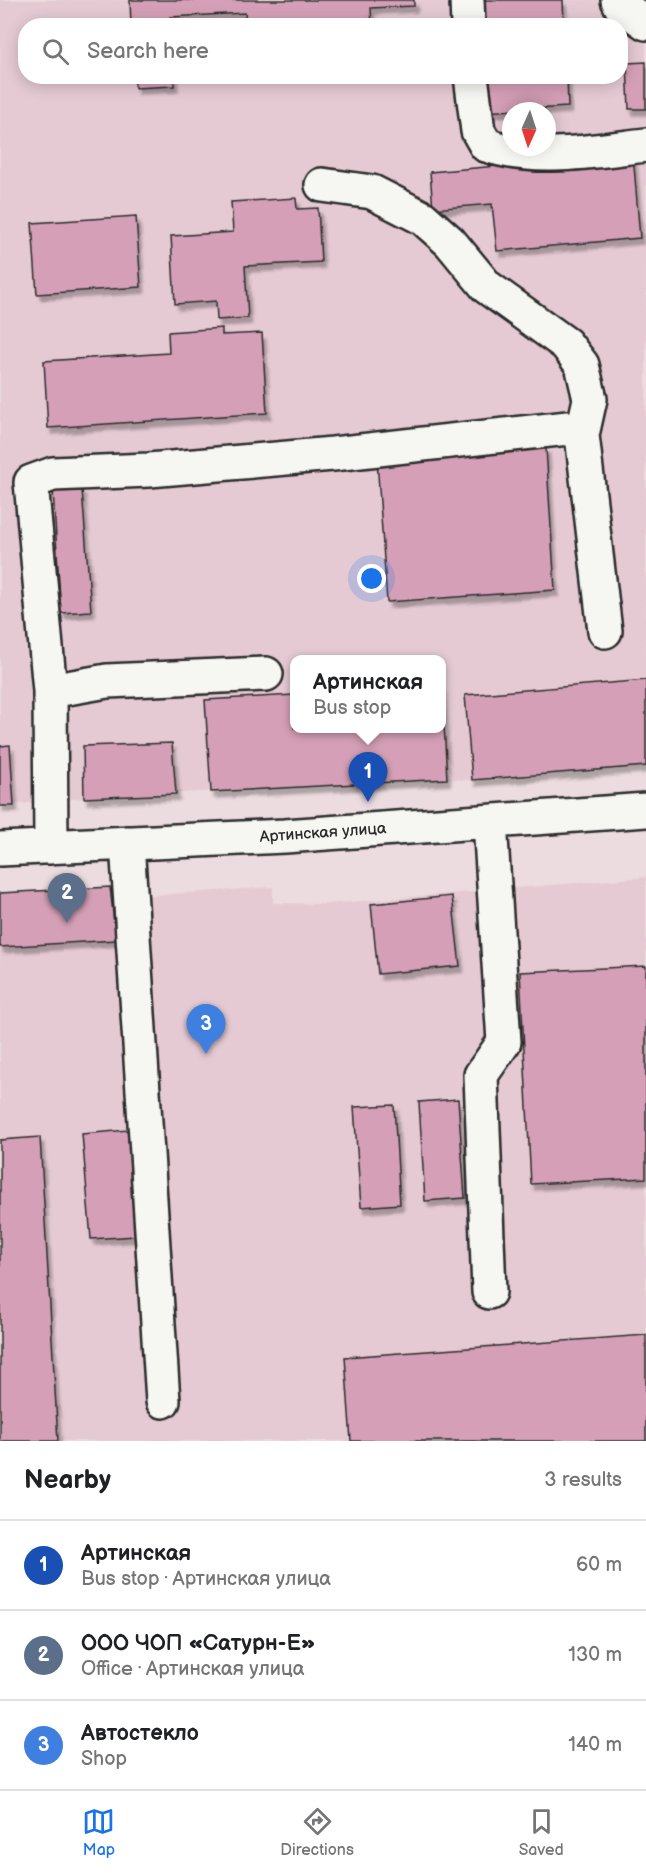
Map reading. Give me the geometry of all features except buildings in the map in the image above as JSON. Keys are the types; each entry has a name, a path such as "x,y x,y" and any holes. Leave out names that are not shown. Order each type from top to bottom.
{"street":[{"path":"466,0 467,18"},
{"path":"618,0 621,6 646,23"},
{"path":"472,84 478,131 486,145 507,152 546,154 646,145"},
{"path":"322,185 372,192 423,218 450,242 487,287 566,344 582,365 590,399 582,435 605,631"},
{"path":"51,847 50,691 31,483 53,474 183,467 556,429 568,428 582,435"},
{"path":"50,691 107,681 266,674"},
{"name":"Артинская улица","path":"0,849 490,822 646,810"},
{"path":"489,1292 481,1075 504,1042 490,822"},
{"path":"127,843 163,1401"}],"shaded area":[{"path":"0,0 646,0 646,766 472,780 447,779 84,798 0,806"},
{"path":"646,877 646,1441 0,1441 0,893 110,887 112,898 273,887 273,903 326,904"}],"place":[{"name":"Артинская","path":"368,802"},
{"name":"ООО ЧОП «Сатурн-Е»","path":"67,923"},
{"name":"Автостекло","path":"206,1054"}]}
